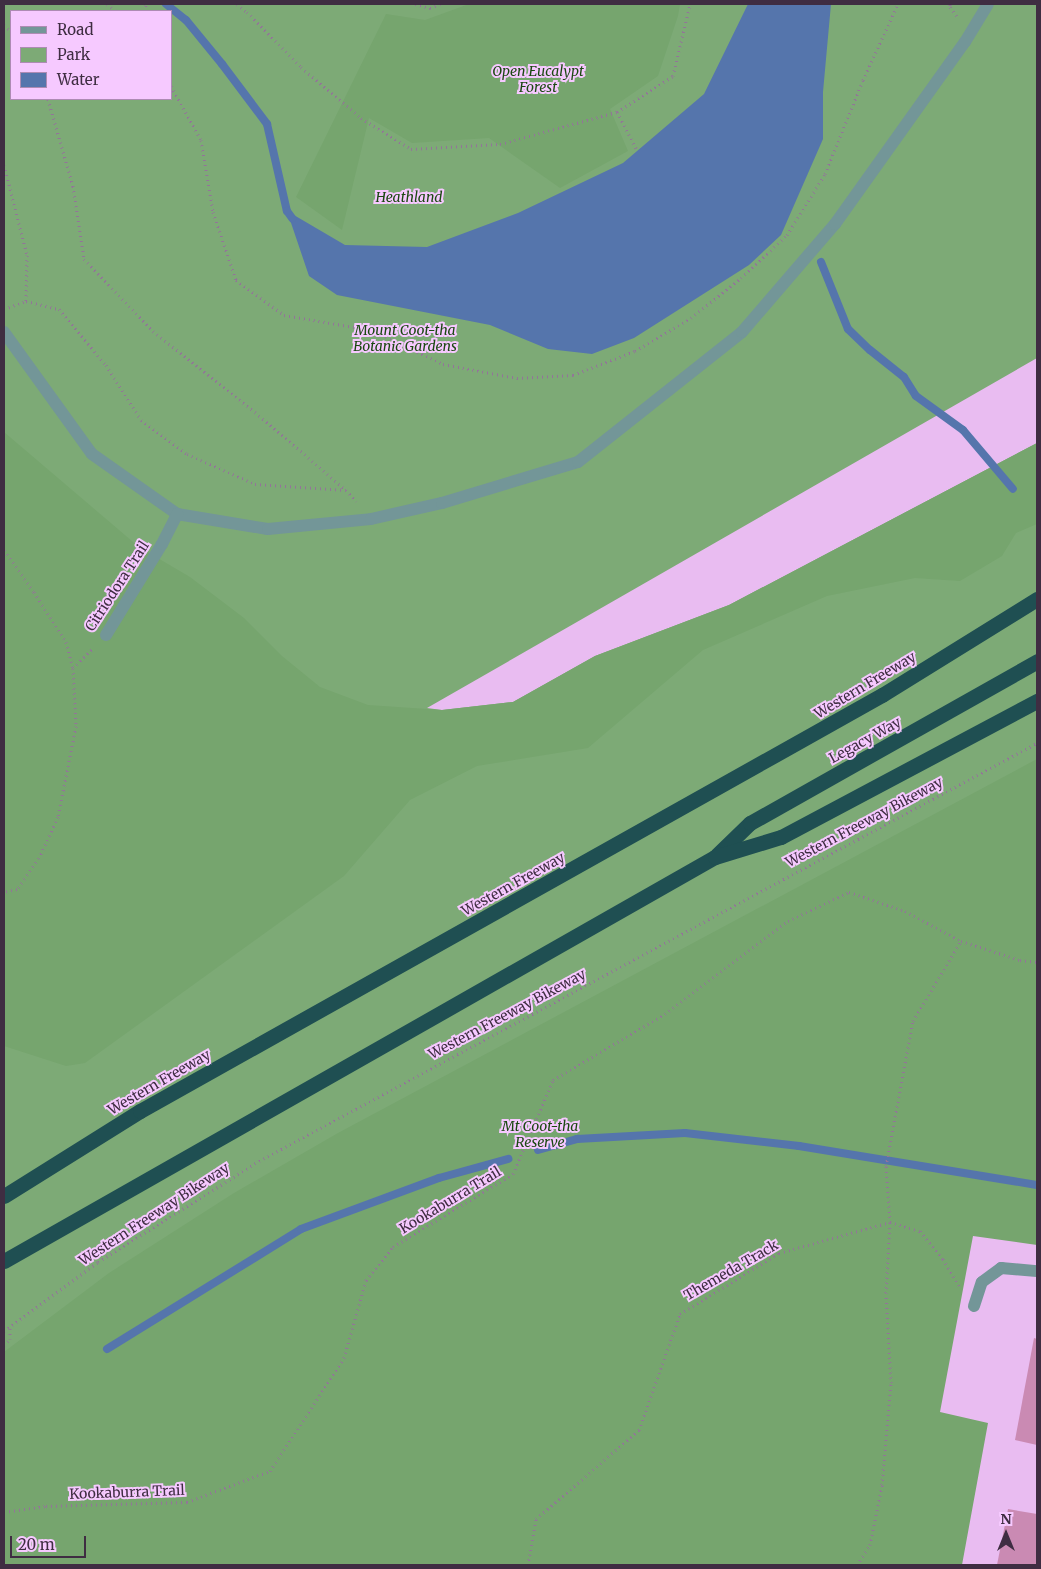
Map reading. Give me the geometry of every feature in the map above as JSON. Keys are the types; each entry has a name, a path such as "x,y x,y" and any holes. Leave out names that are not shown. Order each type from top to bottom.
{"highway":[{"name":"Western Freeway","path":"4,1196 140,1111 882,695 1037,599"},
{"name":"Legacy Way","path":"715,857 750,823 1037,661"},
{"path":"4,1261 715,857 782,837 1037,701"}],"street":[{"path":"4,332 92,454 177,514 268,529 371,518 442,503 578,462 742,332 835,224 965,42 988,4"},
{"name":"Citriodora Trail","path":"106,635 162,544 177,514"},
{"path":"974,1306 982,1282 1001,1268 1037,1271"}],"path":[{"path":"237,4 248,12 301,67 361,118 411,149 500,144 617,112 673,76 690,4"},
{"path":"415,4 430,8 440,4"},
{"path":"172,88 201,140 213,212 236,280 284,315 372,330 443,364 517,378 573,375 635,351 691,318 741,278 787,234 826,174 863,80 898,4"},
{"path":"48,100 73,186 84,259 152,331 255,412 346,490 371,518"},
{"path":"617,112 636,148"},
{"path":"4,165 27,254 26,301"},
{"path":"4,309 26,301 59,309 106,365 141,420 187,454 255,484 346,490"},
{"path":"4,550 66,642 73,668 76,726 58,818 39,858 17,888 4,892"},
{"name":"Citriodora Trail","path":"73,668 106,635"},
{"name":"Western Freeway Bikeway","path":"4,1331 98,1262 259,1161 1037,744"},
{"name":"Kookaburra Trail","path":"4,1512 46,1506 187,1502 270,1471 344,1358 366,1280 393,1247 513,1174 553,1080 665,1014 788,921 849,892 905,911 961,941 1020,960 1037,962"},
{"path":"857,1565 870,1545 882,1485 891,1382 886,1293 890,1222 886,1166 913,1021 961,941"},
{"path":"890,1222 920,1231 943,1259 951,1274 974,1306"},
{"name":"Themeda Track","path":"528,1565 536,1519 639,1430 680,1314 779,1253 890,1222"},
{"path":"4,1345 10,1339 10,1326"}],"green space":[{"path":"4,4 1037,4 1037,358 427,708 442,710 513,702 595,656 729,605 1037,443 1037,804 964,1218 4,1565"},
{"name":"Open Eucalypt Forest","path":"469,4 680,4 678,16 658,76 610,109 628,151 560,188 489,138 412,143 369,118 342,230 296,197 386,14 425,20"},
{"path":"4,432 139,547 190,577 244,618 282,656 320,687 368,705 442,710 513,702 595,656 729,605 1037,443 1037,524 1016,533 1002,556 960,581 915,578 827,596 703,650 588,748 477,766 410,800 344,876 85,1063 66,1066 4,1046"},
{"name":"Mt Coot-tha Reserve","path":"1037,759 1037,1245 973,1236 940,1412 988,1423 962,1565 4,1565 4,1352 109,1273 234,1193 338,1133"}],"water":[{"path":"748,4 831,4 823,92 823,139 781,235 749,265 634,338 592,354 548,349 490,325 337,295 309,276 287,211 345,245 427,247 518,213 623,163 704,94"}],"building":[{"path":"1034,1338 1037,1339 1037,1445 1015,1440"},
{"path":"1008,1509 1037,1514 1037,1565 997,1565"}],"waterway":[{"path":"166,4 186,20 267,124 287,211 292,218"},
{"path":"821,262 848,329 870,350 904,377 916,396 963,430 1013,489"},
{"path":"538,1150 577,1139 685,1133 799,1146 1037,1185"},
{"path":"107,1349 301,1229 439,1178 508,1159"}],"park label":[{"name":"Heathland","path":"409,197"},
{"name":"Mount Coot-tha Botanic Gardens","path":"405,338"}]}
